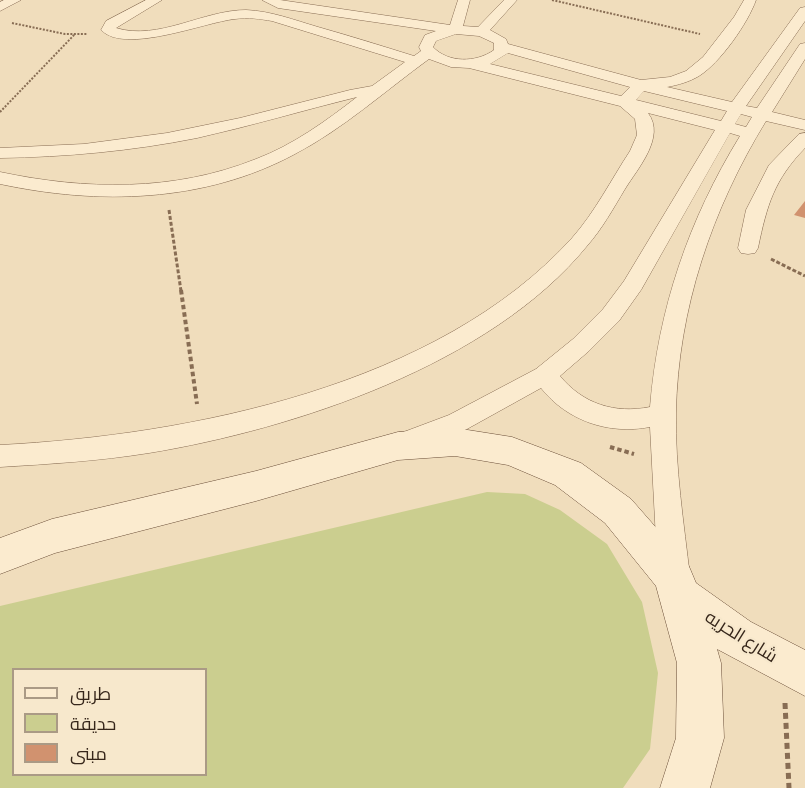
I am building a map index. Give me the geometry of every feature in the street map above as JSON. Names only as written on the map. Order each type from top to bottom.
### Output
[{"type":"main road","points":[[0,556],[52,536],[256,486],[398,446],[455,442],[512,451],[568,474],[618,511],[676,586],[699,663],[700,738],[685,788]]},
{"type":"main road","name":"شارع الحريه","points":[[676,586],[736,637],[794,668]]},
{"type":"street","points":[[0,7],[15,0]]},
{"type":"street","points":[[156,0],[111,24],[108,30],[120,34],[153,33],[241,14],[275,18],[422,57],[735,110],[805,125]]},
{"type":"street","points":[[268,0],[481,32],[496,38],[503,47],[633,93],[761,116],[805,110]]},
{"type":"street","points":[[456,30],[464,0]]},
{"type":"street","points":[[481,32],[511,0]]},
{"type":"street","points":[[633,93],[688,76],[707,64],[746,11],[750,0]]},
{"type":"street","points":[[275,18],[294,5]]},
{"type":"street","points":[[398,446],[458,423],[545,375],[581,345],[611,315],[633,285],[735,110],[805,11]]},
{"type":"street","points":[[0,178],[90,191],[166,189],[230,174],[288,151],[422,57],[430,38],[456,30]]},
{"type":"street","points":[[467,63],[489,60],[497,56],[503,47]]},
{"type":"street","points":[[676,586],[663,414],[677,313],[698,236],[712,205],[761,116],[805,47]]},
{"type":"street","points":[[0,153],[48,153],[180,136],[380,87]]},
{"type":"street","points":[[0,456],[103,448],[201,432],[278,413],[357,386],[425,356],[490,318],[541,280],[580,242],[646,138],[647,130],[633,93]]},
{"type":"street","points":[[296,106],[317,113],[328,124]]},
{"type":"street","points":[[748,248],[756,210],[778,165],[805,138]]},
{"type":"street","points":[[27,183],[32,167],[48,153]]},
{"type":"street","points":[[545,375],[556,390],[573,404],[594,414],[618,420],[642,420],[663,414]]},
{"type":"street","points":[[0,542],[52,536]]},
{"type":"path","points":[[552,0],[725,40]]},
{"type":"path","points":[[5,22],[75,34],[108,30]]},
{"type":"path","points":[[0,112],[75,34]]},
{"type":"path","points":[[166,189],[201,432]]},
{"type":"path","points":[[748,248],[805,276]]},
{"type":"path","points":[[789,788],[794,668]]},
{"type":"green space","points":[[487,492],[525,494],[560,510],[607,544],[642,602],[658,673],[650,749],[623,788],[0,788],[0,606]]},
{"type":"building","points":[[805,201],[805,218],[794,215]]}]
